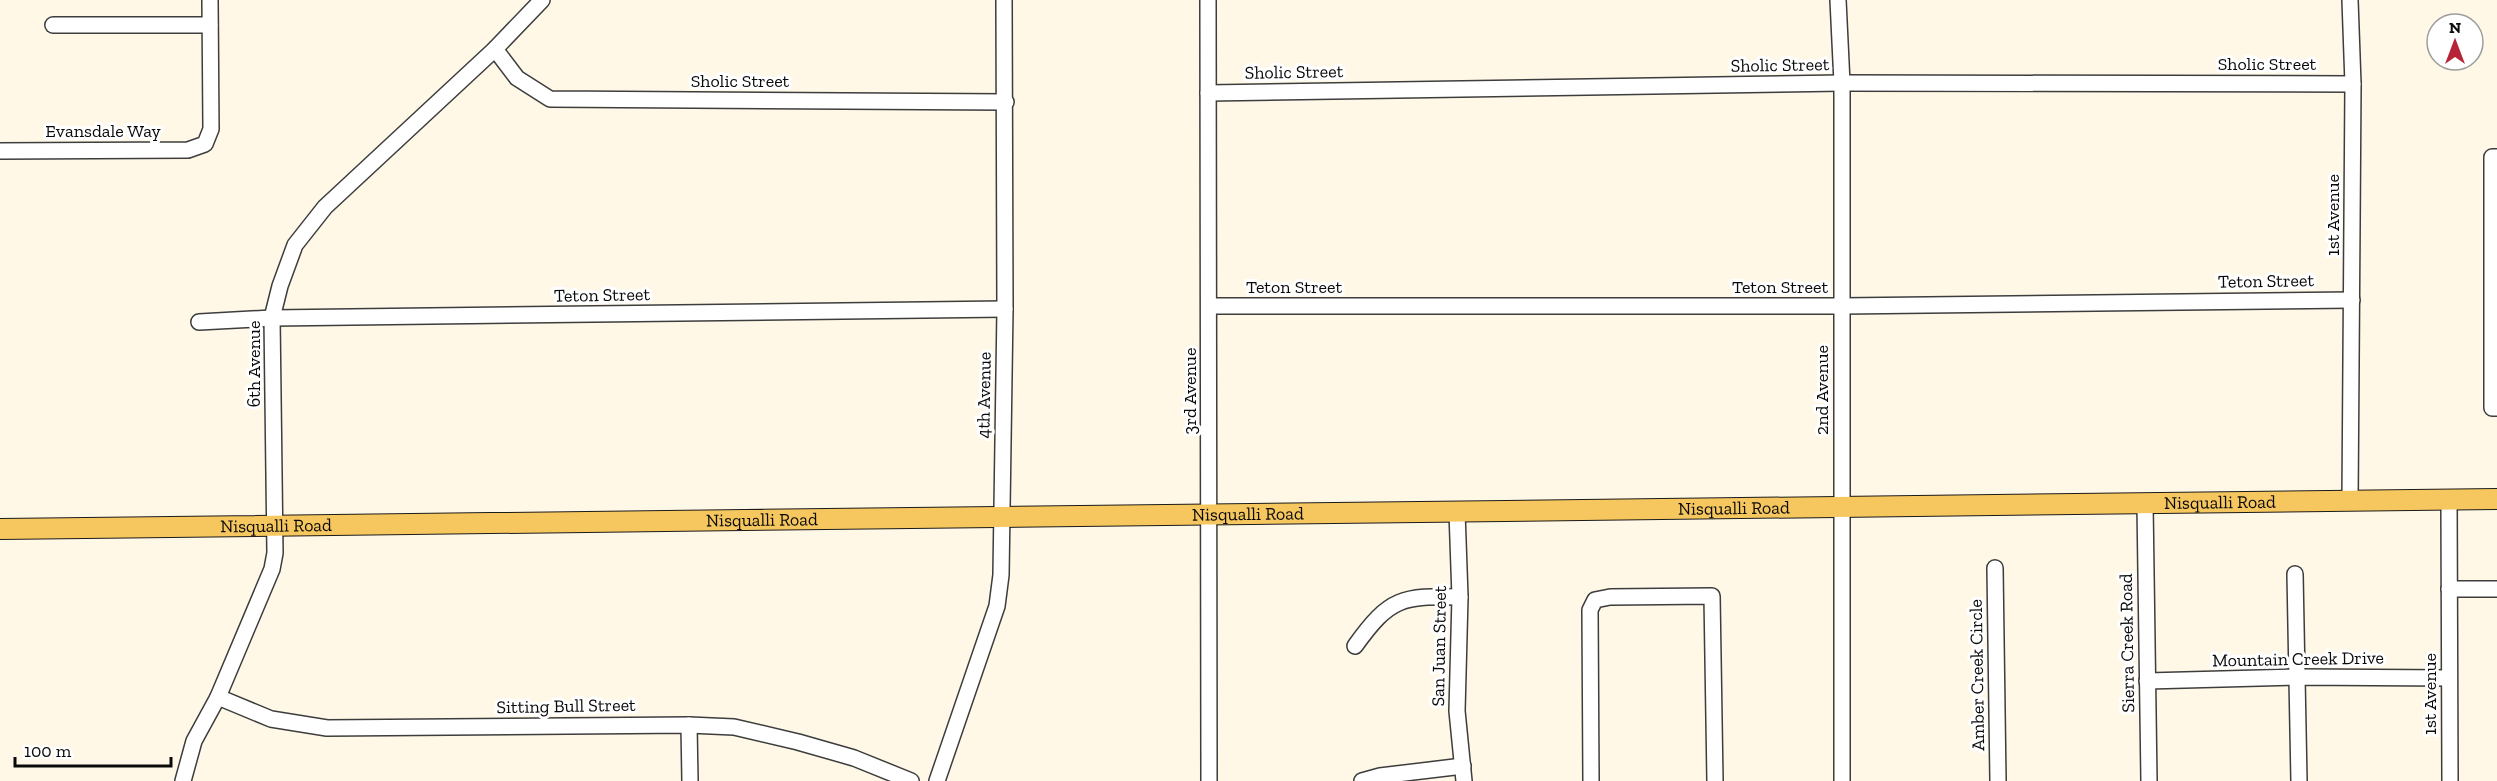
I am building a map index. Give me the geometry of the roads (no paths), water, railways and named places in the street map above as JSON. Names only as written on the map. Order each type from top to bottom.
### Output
[{"type":"main road","name":"Nisqualli Road","points":[[0,529],[2497,499]]},
{"type":"street","points":[[52,25],[210,25],[210,0]]},
{"type":"street","name":"6th Avenue","points":[[183,781],[194,741],[218,697],[272,569],[275,553],[272,318],[280,286],[295,245],[325,207],[495,49],[542,0]]},
{"type":"street","name":"4th Avenue","points":[[937,781],[998,606],[1001,575],[1005,309],[1004,0]]},
{"type":"street","name":"3rd Avenue","points":[[1208,0],[1209,781]]},
{"type":"street","name":"2nd Avenue","points":[[1838,0],[1842,84],[1840,507],[1842,781]]},
{"type":"street","name":"1st Avenue","points":[[2350,0],[2353,84],[2350,501]]},
{"type":"street","name":"Evansdale Way","points":[[0,151],[188,150],[205,144],[211,129],[210,25]]},
{"type":"street","name":"Sholic Street","points":[[495,49],[517,78],[550,99],[1006,102]]},
{"type":"street","name":"Sholic Street","points":[[1208,93],[1842,84],[2353,84]]},
{"type":"street","points":[[2497,157],[2492,157],[2494,289],[2492,408],[2497,408]]},
{"type":"street","name":"Teton Street","points":[[1209,306],[1842,306],[2352,300]]},
{"type":"street","name":"Teton Street","points":[[199,322],[272,318],[1005,309]]},
{"type":"street","name":"1st Avenue","points":[[2449,500],[2450,781]]},
{"type":"street","name":"Sierra Creek Road","points":[[2145,504],[2149,781]]},
{"type":"street","name":"San Juan Street","points":[[1457,512],[1460,597],[1457,711],[1463,774]]},
{"type":"street","name":"Amber Creek Circle","points":[[1995,568],[1998,781]]},
{"type":"street","points":[[2295,574],[2300,781]]},
{"type":"street","points":[[2449,589],[2497,589]]},
{"type":"street","points":[[1355,646],[1372,621],[1392,604],[1418,596],[1460,597]]},
{"type":"street","points":[[1591,781],[1590,610],[1595,600],[1610,597],[1712,596],[1715,781]]},
{"type":"street","name":"Mountain Creek Drive","points":[[2147,681],[2298,677],[2449,678]]},
{"type":"street","name":"Sitting Bull Street","points":[[218,697],[271,719],[327,728],[689,725],[734,727],[854,758],[911,781]]},
{"type":"street","points":[[689,725],[690,781]]},
{"type":"street","points":[[1362,781],[1380,776],[1463,774]]}]
